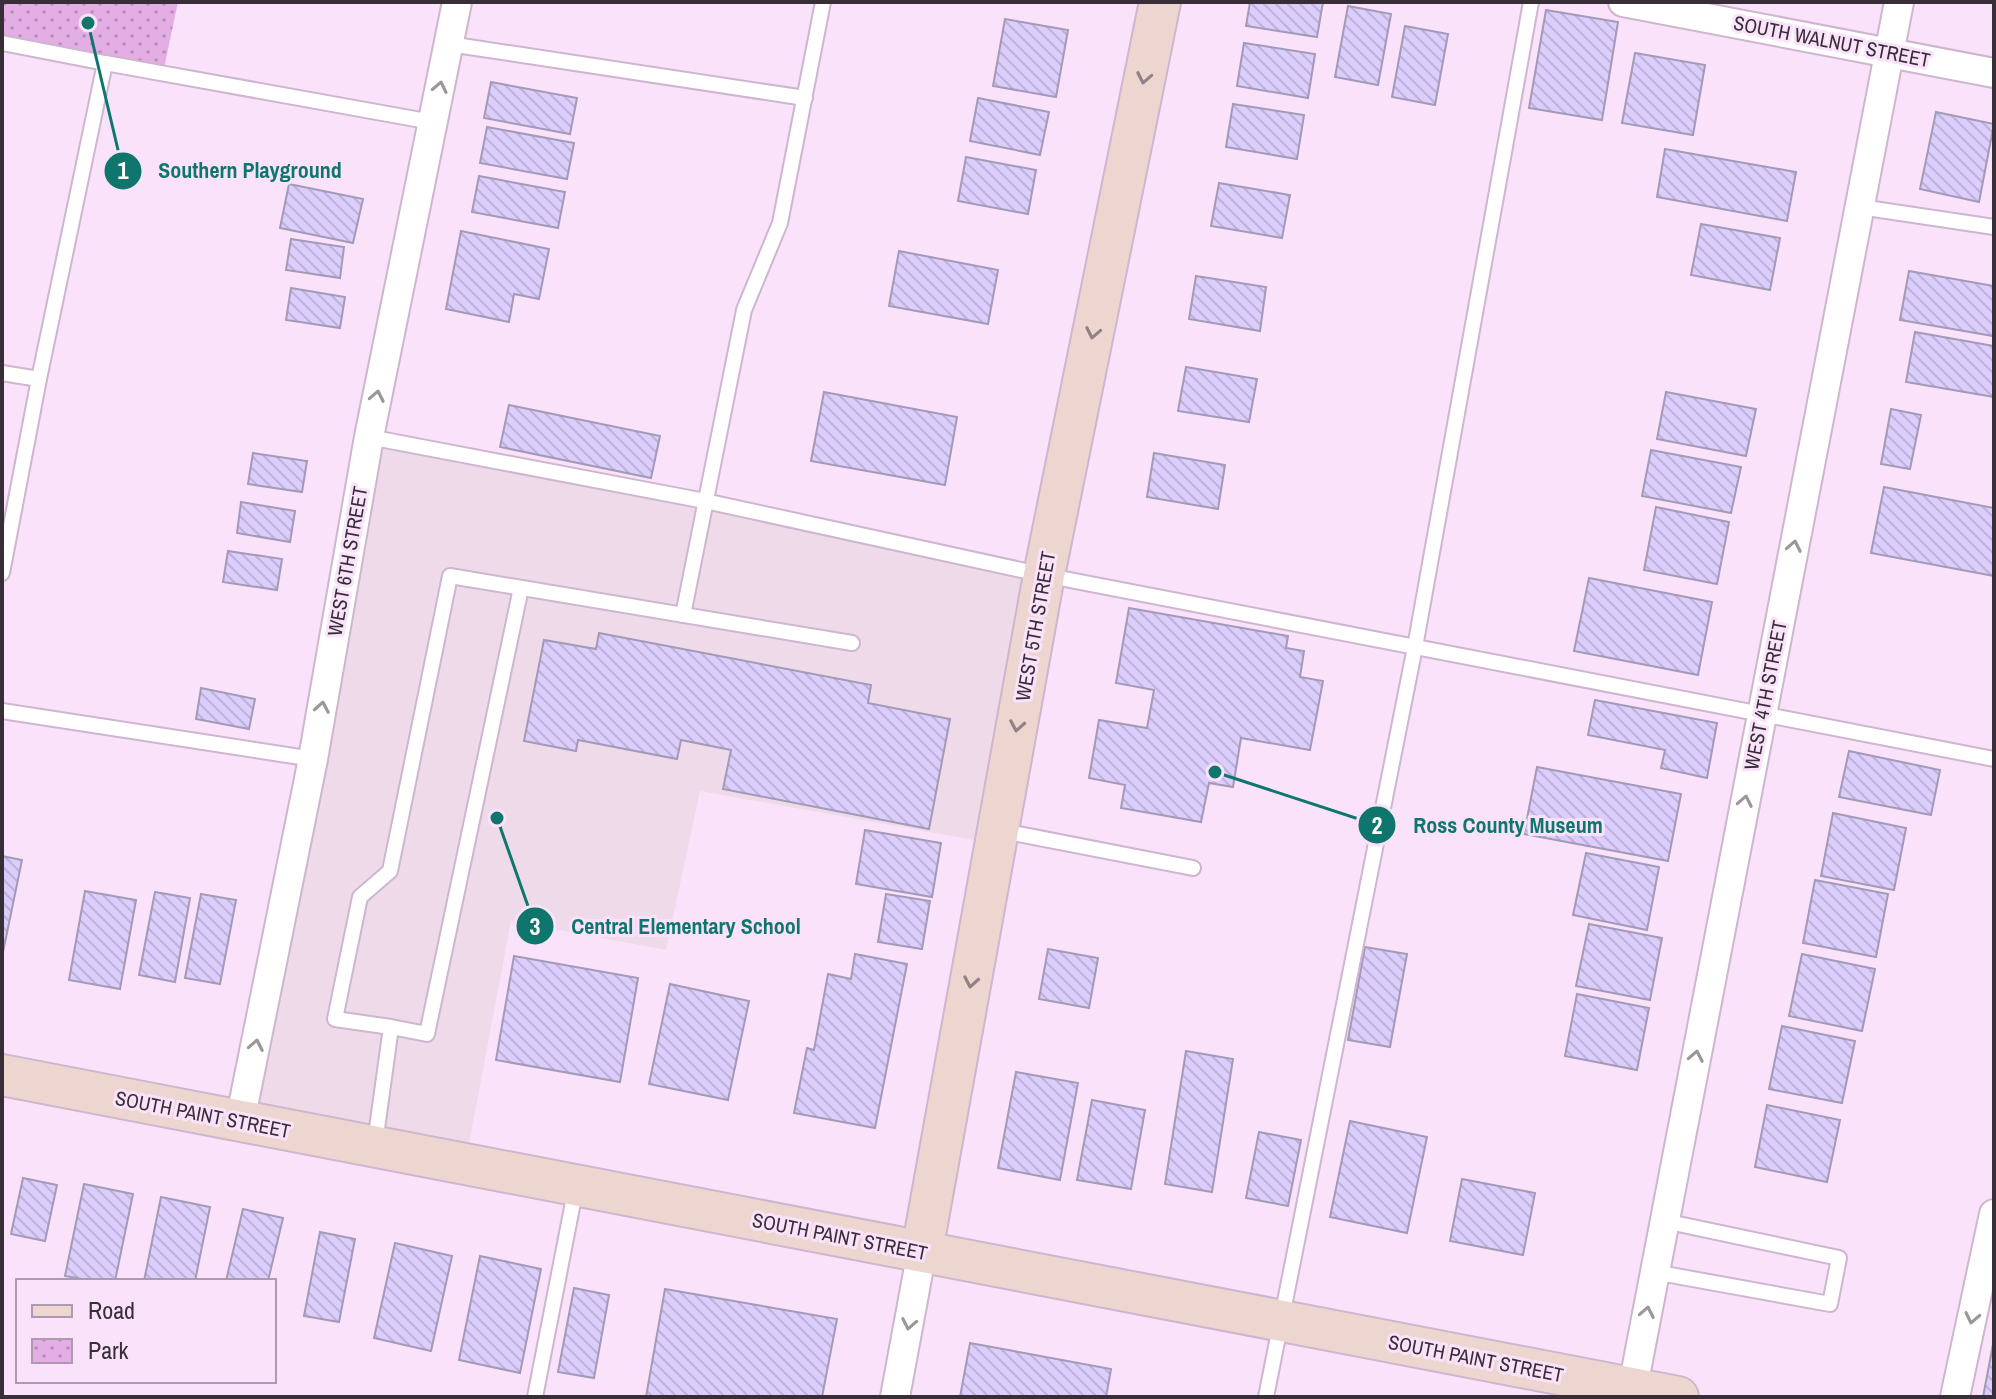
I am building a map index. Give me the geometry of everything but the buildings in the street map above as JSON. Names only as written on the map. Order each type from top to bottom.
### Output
[{"type":"main road","name":"WEST 5TH STREET","points":[[922,1251],[1044,575],[1160,2]]},
{"type":"main road","name":"SOUTH PAINT STREET","points":[[2,1075],[1281,1321],[1631,1393],[1678,1397]]},
{"type":"street","name":"WEST 6TH STREET","points":[[240,1121],[313,759],[369,437],[455,2]]},
{"type":"street","name":"SOUTH WALNUT STREET","points":[[1623,2],[1994,73]]},
{"type":"street","name":"WEST 4TH STREET","points":[[1631,1393],[1899,2]]},
{"type":"street","points":[[1955,1397],[1994,1214]]},
{"type":"street","points":[[895,1397],[922,1251]]},
{"type":"lane","points":[[683,615],[744,310],[780,223],[823,2]]},
{"type":"lane","points":[[1266,1397],[1415,647],[1531,2]]},
{"type":"lane","points":[[2,43],[432,122]]},
{"type":"lane","points":[[449,44],[805,98]]},
{"type":"lane","points":[[2,573],[105,63]]},
{"type":"lane","points":[[1860,207],[1993,225]]},
{"type":"lane","points":[[2,373],[39,379]]},
{"type":"lane","points":[[369,437],[705,501],[1044,575],[1994,759]]},
{"type":"lane","points":[[521,588],[427,1034],[335,1019],[360,897],[390,871],[450,576],[852,643]]},
{"type":"lane","points":[[2,711],[313,759]]},
{"type":"lane","points":[[998,830],[1193,868]]},
{"type":"lane","points":[[374,1147],[391,1027]]},
{"type":"lane","points":[[535,1397],[576,1187]]},
{"type":"lane","points":[[1654,1272],[1830,1304],[1839,1258],[1664,1221]]},
{"type":"shaded area","points":[[369,437],[1044,575],[996,844],[700,791],[666,950],[511,921],[465,1165],[240,1121]]},
{"type":"green space","points":[[2,2],[178,2],[163,73],[2,43]]},
{"type":"place","name":"Southern Playground","points":[[88,23]]},
{"type":"place","name":"Ross County Museum","points":[[1215,772]]},
{"type":"place","name":"Central Elementary School","points":[[497,818]]}]
